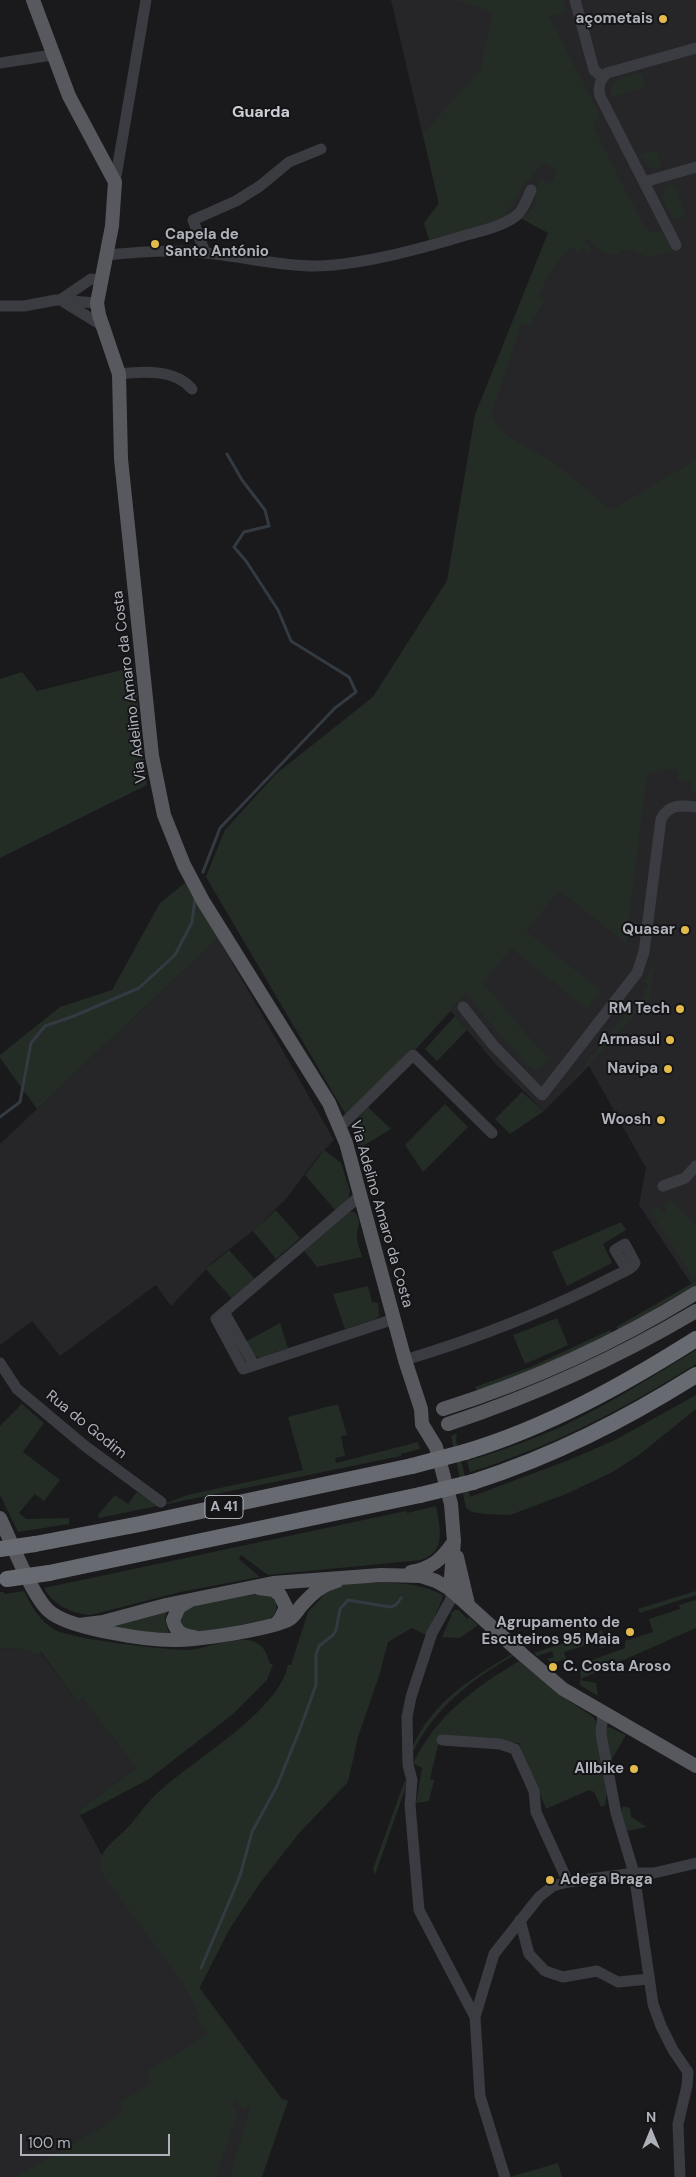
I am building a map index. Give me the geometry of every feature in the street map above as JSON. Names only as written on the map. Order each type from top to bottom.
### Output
[{"type":"highway","name":"A 41","points":[[0,1549],[140,1524],[412,1466],[465,1452],[518,1434],[560,1416],[633,1378],[696,1339]]},
{"type":"highway","name":"A 41","points":[[3,1579],[49,1572],[420,1496],[472,1482],[570,1446],[642,1408],[696,1375]]},
{"type":"main road","points":[[33,0],[52,55],[73,104],[114,182]]},
{"type":"main road","name":"Via Adelino Amaro da Costa","points":[[114,182],[112,226],[97,303],[119,374],[121,458],[152,756],[164,815],[184,865],[203,901],[321,1090],[340,1127],[361,1195],[405,1360],[417,1395],[422,1415],[422,1424],[436,1447],[451,1504],[454,1541],[462,1585],[468,1604]]},
{"type":"main road","points":[[422,1415],[427,1409],[525,1380],[586,1353],[650,1320],[696,1293]]},
{"type":"main road","points":[[428,1431],[436,1433],[446,1426],[512,1402],[582,1372],[625,1351],[696,1311]]},
{"type":"main road","points":[[417,1395],[447,1414],[446,1426],[436,1447]]},
{"type":"main road","points":[[0,1518],[41,1601],[57,1617],[100,1631],[172,1640],[200,1638],[276,1624],[290,1619],[314,1591],[331,1582],[348,1578]]},
{"type":"main road","points":[[396,1575],[432,1566],[442,1558],[454,1541]]},
{"type":"main road","name":"Via Adelino Amaro da Costa","points":[[450,1589],[454,1541]]},
{"type":"main road","points":[[79,1625],[103,1622],[192,1599],[280,1582],[396,1575],[421,1576],[436,1581],[450,1589],[548,1677],[578,1699],[696,1766]]},
{"type":"main road","points":[[254,1588],[270,1589],[280,1595],[286,1607],[276,1624]]},
{"type":"main road","points":[[192,1599],[179,1607],[174,1620],[179,1632],[183,1636],[200,1638]]},
{"type":"street","points":[[114,182],[146,0]]},
{"type":"street","points":[[574,0],[594,70],[602,77]]},
{"type":"street","points":[[676,245],[600,96],[599,87],[602,77],[611,72],[696,48]]},
{"type":"street","points":[[0,63],[52,55]]},
{"type":"street","points":[[205,253],[193,220],[236,201],[260,186],[289,162],[321,149]]},
{"type":"street","points":[[644,182],[696,167]]},
{"type":"street","points":[[106,255],[143,251],[205,253],[258,262],[327,266],[434,245],[488,229],[506,222],[517,215],[523,208],[531,190]]},
{"type":"street","points":[[60,300],[91,280],[100,280]]},
{"type":"street","points":[[60,300],[103,326]]},
{"type":"street","points":[[0,306],[24,306],[60,300],[97,303]]},
{"type":"street","points":[[119,374],[135,372],[176,376],[185,381],[192,389]]},
{"type":"street","points":[[463,1007],[500,1053],[542,1094],[637,973],[644,952],[661,819],[674,806],[696,807]]},
{"type":"street","points":[[340,1127],[413,1055],[492,1133]]},
{"type":"street","points":[[663,1186],[685,1178],[696,1166]]},
{"type":"street","points":[[361,1195],[224,1312],[254,1365],[394,1319]]},
{"type":"street","points":[[405,1360],[470,1339],[544,1309],[584,1292],[627,1270]]},
{"type":"street","name":"Rua do Godim","points":[[0,1363],[17,1389],[85,1446],[161,1502]]},
{"type":"street","points":[[450,1589],[451,1599],[432,1632],[411,1697],[406,1736],[408,1765],[412,1780],[410,1805],[419,1910],[475,2017]]},
{"type":"street","points":[[603,1713],[602,1734],[616,1813],[634,1873],[653,2004],[673,2050],[688,2072],[678,2124],[680,2177]]},
{"type":"street","points":[[442,1740],[500,1744],[515,1749],[534,1791],[536,1812],[568,1882]]},
{"type":"street","points":[[505,2177],[480,2096],[475,2017],[494,1954],[539,1897],[553,1886],[568,1882],[634,1873],[654,1873],[696,1864]]},
{"type":"street","points":[[520,1920],[528,1954],[545,1972],[563,1977],[597,1971],[618,1982],[649,1979]]},
{"type":"shaded area","points":[[391,0],[696,0],[696,1291],[639,1205],[646,1168],[589,1066],[544,1111],[494,1062],[451,1011],[415,1050],[206,877],[225,830],[276,774],[373,697],[447,581],[475,415],[548,233],[522,219],[448,243]]},
{"type":"shaded area","points":[[454,0],[563,0],[567,12],[549,16],[599,113],[593,126],[646,230],[663,233],[672,251],[648,257],[632,250],[620,251],[619,255],[600,250],[587,238],[585,242],[591,250],[588,251],[583,248],[578,252],[572,247],[566,252],[552,269],[539,296],[545,300],[530,325],[521,323],[491,413],[495,422],[508,436],[551,461],[611,510],[696,460],[696,791],[691,791],[692,782],[677,780],[678,770],[665,769],[647,775],[626,943],[559,890],[526,931],[601,991],[587,1009],[511,948],[483,982],[523,1031],[549,1058],[541,1068],[534,1070],[527,1065],[466,992],[415,1050],[413,1049],[346,1115],[206,877],[225,830],[276,774],[373,697],[447,581],[475,415],[548,233],[522,219],[536,206],[535,196],[540,180],[551,184],[558,170],[543,163],[523,186],[503,219],[429,240],[424,223],[439,203],[423,134],[481,69],[493,12]]},
{"type":"shaded area","points":[[641,73],[646,87],[611,97],[611,91],[616,82],[625,77]]},
{"type":"shaded area","points":[[657,150],[661,168],[650,168],[640,154]]},
{"type":"shaded area","points":[[669,184],[677,187],[685,216],[673,219],[664,201],[663,192]]},
{"type":"shaded area","points":[[134,667],[147,785],[0,858],[0,679],[22,672],[37,691]]},
{"type":"shaded area","points":[[185,883],[218,938],[37,1109],[0,1058],[0,1055],[60,1007],[112,990],[160,903]]},
{"type":"shaded area","points":[[218,938],[334,1140],[318,1156],[286,1199],[253,1231],[215,1260],[171,1306],[156,1285],[60,1356],[32,1321],[0,1345],[0,1144]]},
{"type":"shaded area","points":[[656,949],[650,998],[566,1089],[637,999],[640,1002],[649,985],[645,982],[653,965]]},
{"type":"shaded area","points":[[455,1016],[467,1030],[437,1061],[425,1049]]},
{"type":"shaded area","points":[[522,1092],[544,1111],[510,1134],[495,1119]]},
{"type":"shaded area","points":[[445,1104],[468,1127],[423,1172],[405,1145]]},
{"type":"shaded area","points":[[368,1107],[391,1129],[358,1149],[353,1124]]},
{"type":"shaded area","points":[[324,1150],[341,1163],[350,1191],[348,1200],[335,1210],[305,1175]]},
{"type":"shaded area","points":[[671,1201],[696,1225],[696,1275],[693,1277],[651,1212],[657,1207],[663,1214],[667,1211],[663,1206]]},
{"type":"shaded area","points":[[276,1210],[300,1238],[276,1259],[253,1231]]},
{"type":"shaded area","points":[[350,1212],[354,1212],[358,1218],[357,1238],[362,1257],[317,1267],[304,1251]]},
{"type":"shaded area","points":[[621,1222],[626,1230],[603,1244],[612,1263],[567,1286],[552,1252]]},
{"type":"shaded area","points":[[229,1250],[255,1279],[232,1299],[206,1269]]},
{"type":"shaded area","points":[[696,1281],[696,1285],[618,1330],[616,1327]]},
{"type":"shaded area","points":[[368,1286],[372,1302],[378,1303],[379,1316],[345,1329],[333,1294]]},
{"type":"shaded area","points":[[557,1318],[568,1345],[525,1364],[513,1335]]},
{"type":"shaded area","points":[[280,1323],[288,1348],[256,1357],[245,1342]]},
{"type":"shaded area","points":[[610,1330],[612,1334],[546,1365],[477,1391],[475,1387],[533,1366]]},
{"type":"shaded area","points":[[696,1350],[696,1364],[642,1396],[558,1439],[470,1472],[467,1461],[541,1435],[582,1417]]},
{"type":"shaded area","points":[[696,1395],[696,1409],[639,1455],[611,1473],[566,1494],[510,1515],[472,1512],[466,1508],[451,1436],[457,1433],[456,1440],[470,1497],[569,1460],[615,1440]]},
{"type":"shaded area","points":[[22,1404],[44,1423],[23,1452],[60,1480],[44,1501],[35,1494],[19,1513],[26,1519],[69,1518],[69,1524],[18,1532],[0,1495],[0,1426]]},
{"type":"shaded area","points":[[338,1404],[347,1435],[341,1436],[345,1456],[335,1458],[336,1463],[418,1442],[420,1449],[401,1454],[401,1456],[99,1518],[98,1515],[115,1495],[128,1504],[137,1492],[154,1502],[164,1504],[192,1494],[303,1470],[288,1417]]},
{"type":"shaded area","points":[[436,1506],[440,1538],[435,1551],[421,1560],[268,1575],[241,1555],[239,1559],[260,1577],[180,1592],[91,1615],[77,1613],[64,1608],[52,1599],[44,1588],[406,1511],[407,1513]]},
{"type":"shaded area","points":[[352,1583],[410,1585],[432,1590],[443,1595],[426,1635],[412,1628],[388,1642],[380,1673],[358,1737],[348,1782],[300,1832],[260,1883],[229,1930],[199,1989],[282,2099],[288,2101],[262,2177],[230,2177],[251,2105],[243,2110],[236,2100],[231,2103],[238,2113],[216,2177],[15,2177],[103,2127],[124,2110],[119,2102],[152,2084],[147,2071],[209,2034],[197,2018],[200,2015],[184,1984],[103,1875],[101,1859],[107,1847],[129,1826],[157,1793],[234,1733],[269,1700],[281,1682],[288,1665],[291,1665],[308,1612],[323,1596],[320,1592],[332,1586]]},
{"type":"shaded area","points":[[24,1591],[40,1617],[55,1630],[65,1633],[119,1643],[188,1650],[229,1641],[252,1641],[262,1647],[270,1664],[273,1664],[267,1680],[233,1714],[149,1779],[81,1815],[78,1811],[136,1768],[83,1698],[77,1701],[41,1652],[39,1655],[21,1649],[0,1648],[0,1592],[5,1594]]},
{"type":"shaded area","points":[[696,1591],[696,1595],[640,1613],[638,1609]]},
{"type":"shaded area","points":[[260,1592],[269,1594],[277,1606],[274,1615],[267,1620],[194,1633],[185,1628],[180,1620],[186,1607]]},
{"type":"shaded area","points":[[696,1600],[696,1628],[580,1680],[581,1664],[625,1648],[625,1641],[653,1632],[649,1619],[680,1609],[679,1605]]},
{"type":"shaded area","points":[[167,1610],[165,1619],[169,1634],[105,1627]]},
{"type":"shaded area","points":[[459,1610],[467,1619],[469,1617],[478,1625],[460,1638],[442,1637],[451,1613]]},
{"type":"shaded area","points":[[602,1630],[607,1646],[601,1648],[599,1641],[564,1652],[566,1659],[552,1664],[547,1659],[554,1657],[552,1651],[537,1656],[534,1653]]},
{"type":"shaded area","points":[[0,1648],[21,1649],[39,1655],[40,1652],[77,1701],[83,1697],[136,1768],[78,1811],[103,1857],[282,2099],[249,2177],[0,2177]]},
{"type":"shaded area","points":[[512,1654],[513,1656],[483,1674],[444,1707],[433,1720],[414,1750],[412,1748],[430,1717],[442,1704],[481,1673]]},
{"type":"shaded area","points":[[519,1661],[596,1721],[606,1773],[607,1795],[605,1805],[601,1807],[594,1792],[589,1790],[546,1809],[519,1743],[440,1737],[430,1779],[434,1780],[429,1801],[416,1803],[422,1768],[413,1763],[434,1730],[458,1704]]},
{"type":"shaded area","points":[[580,1680],[596,1683],[598,1696],[580,1685]]},
{"type":"shaded area","points":[[609,1727],[626,1735],[612,1759],[610,1759],[606,1730]]},
{"type":"shaded area","points":[[405,1780],[408,1781],[375,1875],[373,1869]]},
{"type":"shaded area","points":[[623,1806],[630,1808],[631,1817],[647,1827],[627,1831],[621,1812]]},
{"type":"shaded area","points":[[558,2163],[562,2177],[513,2177],[513,2176]]},
{"type":"waterway","points":[[203,872],[220,828],[335,708],[356,692],[349,677],[291,641],[278,610],[246,561],[234,547],[244,532],[269,526],[265,510],[242,480],[227,454]]},
{"type":"waterway","points":[[0,1117],[20,1102],[31,1043],[45,1026],[74,1016],[139,988],[175,955],[192,922],[195,899]]},
{"type":"waterway","points":[[201,1968],[240,1876],[252,1832],[277,1786],[300,1729],[316,1685],[316,1655],[319,1646],[333,1635],[336,1630],[340,1609],[348,1600],[390,1607],[396,1605],[401,1598]]},
{"type":"place","name":"açometais","points":[[663,19]]},
{"type":"place","name":"Capela de Santo António","points":[[155,244]]},
{"type":"place","name":"Quasar","points":[[685,930]]},
{"type":"place","name":"RM Tech","points":[[680,1009]]},
{"type":"place","name":"Armasul","points":[[670,1040]]},
{"type":"place","name":"Navipa","points":[[668,1069]]},
{"type":"place","name":"Woosh","points":[[661,1120]]},
{"type":"place","name":"Agrupamento de Escuteiros 95 Maia","points":[[630,1632]]},
{"type":"place","name":"C. Costa Aroso","points":[[553,1667]]},
{"type":"place","name":"Allbike","points":[[634,1769]]},
{"type":"place","name":"Adega Braga","points":[[550,1880]]},
{"type":"district","name":"Guarda","points":[[261,113]]}]
